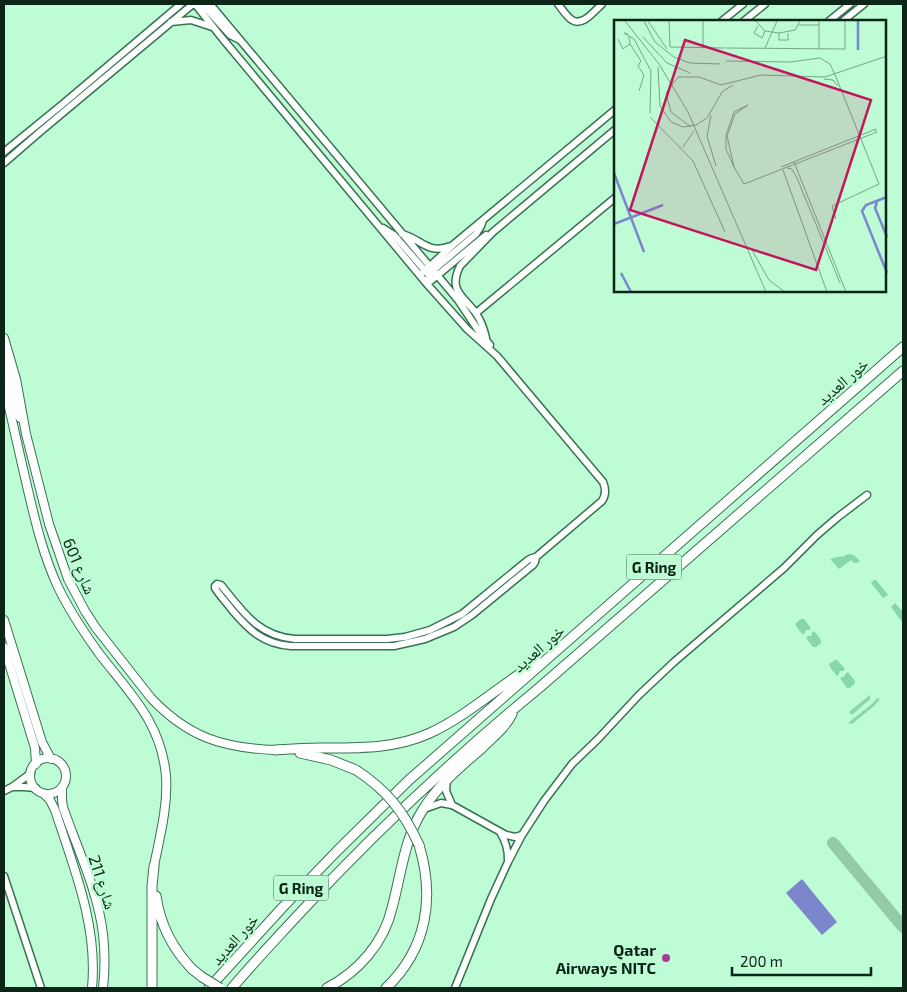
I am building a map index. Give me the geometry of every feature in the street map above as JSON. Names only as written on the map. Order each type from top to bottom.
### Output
[{"type":"highway","name":"خور العديد","points":[[210,988],[289,900],[409,780],[903,347]]},
{"type":"highway","name":"خور العديد","points":[[232,988],[343,867],[413,799],[903,371]]},
{"type":"highway","points":[[275,750],[370,748],[416,739],[459,717],[516,676],[562,647]]},
{"type":"highway","points":[[327,988],[346,977],[365,960],[381,937],[392,910],[408,841],[422,810],[436,791],[505,726],[516,708]]},
{"type":"highway","points":[[275,750],[324,758],[356,770],[386,793],[408,822],[419,845],[427,881],[427,898],[422,932],[408,963],[388,987]]},
{"type":"highway","points":[[154,866],[157,904],[166,931],[176,949],[192,968],[202,977],[220,988]]},
{"type":"highway","points":[[152,988],[152,886],[154,866]]},
{"type":"main road","name":"شارع 601","points":[[4,338],[12,364],[26,434],[49,524],[68,579],[88,617],[108,645],[160,707],[182,725],[197,734],[226,745],[275,750]]},
{"type":"main road","points":[[4,360],[16,407],[26,434]]},
{"type":"main road","name":"شارع 601","points":[[4,386],[35,521],[51,570],[79,625],[142,708],[160,747],[166,777],[165,810],[154,866]]},
{"type":"main road","points":[[4,620],[43,746],[51,759]]},
{"type":"main road","points":[[4,648],[36,748],[36,764],[31,773],[31,780],[36,788],[44,794],[54,793],[62,787],[66,778],[65,771],[60,763],[51,759],[43,760],[36,764]]},
{"type":"main road","name":"شارع 211","points":[[62,787],[63,807],[99,908],[104,945],[103,988]]},
{"type":"main road","name":"شارع 211","points":[[44,794],[50,800],[55,810],[85,902],[92,936],[92,988]]},
{"type":"street","points":[[4,152],[181,4]]},
{"type":"street","points":[[4,163],[170,22],[194,4],[380,227],[394,235],[461,303],[497,356]]},
{"type":"street","points":[[202,4],[230,35],[241,40]]},
{"type":"street","points":[[210,4],[402,234],[429,272]]},
{"type":"street","points":[[558,4],[571,19],[578,22],[585,20],[602,4]]},
{"type":"street","points":[[723,20],[742,4]]},
{"type":"street","points":[[745,20],[765,4]]},
{"type":"street","points":[[830,20],[850,4]]},
{"type":"street","points":[[844,20],[864,4]]},
{"type":"street","points":[[170,22],[191,20],[214,28]]},
{"type":"street","points":[[427,284],[429,272],[454,244],[614,111]]},
{"type":"street","points":[[487,342],[483,327],[476,313],[460,295],[456,286],[456,275],[460,266],[493,232],[614,131]]},
{"type":"street","points":[[476,313],[614,199]]},
{"type":"street","points":[[427,284],[429,272],[476,234],[484,219]]},
{"type":"street","points":[[429,272],[493,232]]},
{"type":"street","points":[[402,234],[431,248],[445,248],[454,244]]},
{"type":"street","points":[[427,284],[470,333],[497,356],[600,479],[605,486],[605,494],[602,501],[536,557],[528,560],[457,617],[430,630],[396,638],[295,639],[279,637],[265,631],[252,621],[221,585],[217,584],[215,588],[246,626],[256,635],[274,643],[291,646],[394,646],[425,639],[463,621],[533,565],[536,557]]},
{"type":"street","points":[[455,988],[508,862],[544,801],[572,764],[674,662],[784,568],[817,535],[867,495]]},
{"type":"street","points":[[4,791],[31,773]]},
{"type":"street","points":[[448,779],[446,791],[452,804]]},
{"type":"street","points":[[12,787],[36,788]]},
{"type":"street","points":[[422,810],[441,803],[452,804],[510,836],[522,836]]},
{"type":"street","points":[[497,830],[506,842],[508,862]]},
{"type":"street","points":[[4,876],[7,895],[41,988]]},
{"type":"green space","points":[[851,554],[860,561],[854,563],[851,560],[839,569],[830,559],[844,557]]},
{"type":"green space","points":[[874,580],[888,595],[883,598],[871,583]]},
{"type":"green space","points":[[895,603],[903,612],[903,623],[891,607]]},
{"type":"green space","points":[[804,619],[811,628],[806,630],[803,635],[796,626],[796,623]]},
{"type":"green space","points":[[814,631],[821,640],[821,643],[816,647],[813,647],[806,638],[811,636]]},
{"type":"green space","points":[[835,660],[845,669],[840,671],[837,676],[829,664]]},
{"type":"green space","points":[[848,672],[855,681],[850,688],[847,688],[840,678]]},
{"type":"green space","points":[[870,695],[870,699],[852,715],[849,712]]},
{"type":"green space","points":[[877,698],[880,699],[874,706],[852,724],[848,723],[872,704]]},
{"type":"water","points":[[802,879],[837,922],[822,935],[786,893]]},
{"type":"taxiway","points":[[833,843],[903,927]]},
{"type":"place","name":"Qatar Airways NITC","points":[[666,958]]}]
